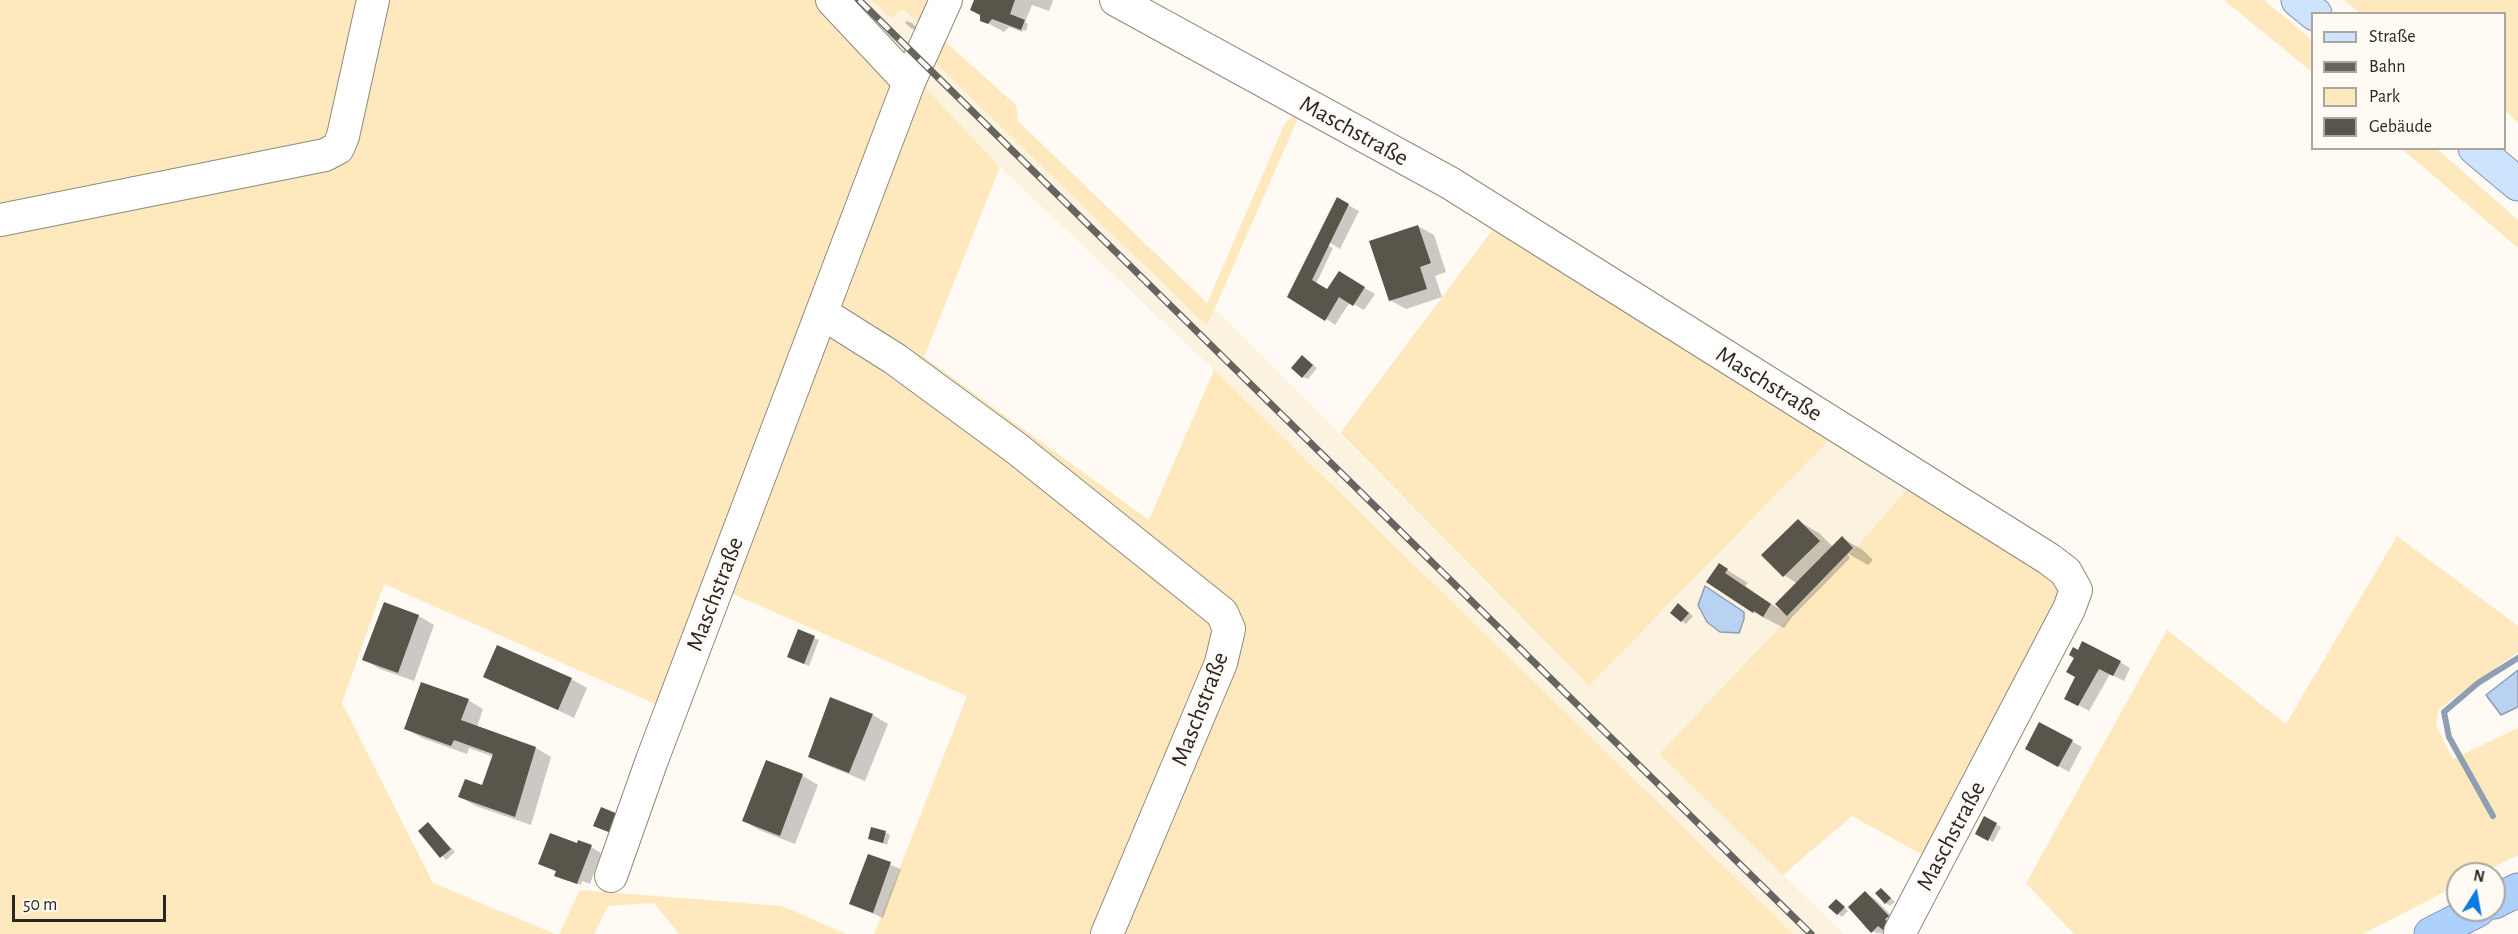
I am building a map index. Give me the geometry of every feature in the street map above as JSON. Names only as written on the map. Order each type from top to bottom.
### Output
[{"type":"highway","points":[[2431,934],[2454,922]]},
{"type":"main road","points":[[2298,0],[2313,12]]},
{"type":"main road","points":[[2477,150],[2518,184]]},
{"type":"street","points":[[0,220],[325,155],[338,148],[343,136],[373,0]]},
{"type":"street","points":[[832,0],[909,82]]},
{"type":"street","name":"Maschstraße","points":[[611,876],[909,82],[946,0]]},
{"type":"street","name":"Maschstraße","points":[[1116,0],[1450,183],[2066,572],[2076,590],[2069,609],[1900,933]]},
{"type":"street","name":"Maschstraße","points":[[822,313],[895,359],[1016,448],[1222,613],[1229,629],[1221,663],[1107,934]]},
{"type":"shaded area","points":[[843,0],[872,0],[891,18],[901,9],[927,29],[919,47],[1207,326],[1215,309],[1589,686],[1833,436],[1910,486],[1859,544],[1659,754],[1844,934],[1793,934],[1214,370],[1000,167]]},
{"type":"green space","points":[[0,0],[843,0],[1000,167],[924,357],[1149,520],[1214,370],[1793,934],[874,934],[967,696],[728,592],[664,708],[384,584],[342,703],[433,883],[555,934],[0,934]]},
{"type":"green space","points":[[872,0],[939,0],[927,29],[902,9],[891,18]]},
{"type":"green space","points":[[2224,0],[2264,0],[2311,39],[2311,71]]},
{"type":"green space","points":[[2344,0],[2518,0],[2518,123],[2506,112],[2506,12],[2359,12]]},
{"type":"green space","points":[[942,39],[1016,105],[1018,121],[1207,303],[1285,123],[1302,109],[1207,326],[929,57]]},
{"type":"green space","points":[[2403,150],[2438,150],[2518,220],[2518,248]]},
{"type":"green space","points":[[1499,221],[1833,436],[1589,686],[1340,433]]},
{"type":"green space","points":[[1910,486],[1965,518],[2063,588],[1932,860],[1852,816],[1783,875],[1659,754],[1859,544]]},
{"type":"green space","points":[[2397,536],[2518,626],[2518,652],[2439,709],[2436,725],[2453,759],[2518,728],[2518,855],[2504,862],[2446,862],[2446,891],[2363,934],[2074,934],[2026,883],[2167,630],[2286,724]]},
{"type":"green space","points":[[580,890],[782,906],[846,934],[679,934],[654,903],[608,906],[594,934],[559,934]]},
{"type":"water","points":[[1705,586],[1744,612],[1739,633],[1720,632],[1707,622],[1698,605]]},
{"type":"water","points":[[2518,670],[2518,707],[2501,715],[2486,695]]},
{"type":"building","points":[[974,0],[1015,0],[1010,14],[1025,20],[1021,30],[992,19],[988,24],[980,21],[980,15],[970,10]]},
{"type":"building","points":[[1337,197],[1349,204],[1312,280],[1327,289],[1339,271],[1365,287],[1353,306],[1339,297],[1325,321],[1287,297]]},
{"type":"building","points":[[1418,225],[1431,263],[1420,267],[1427,289],[1389,301],[1369,241]]},
{"type":"building","points":[[1302,355],[1313,365],[1302,378],[1291,368]]},
{"type":"building","points":[[1798,519],[1820,541],[1783,577],[1761,555]]},
{"type":"building","points":[[1842,536],[1853,548],[1787,616],[1775,604]]},
{"type":"building","points":[[1719,563],[1728,569],[1725,573],[1771,604],[1763,617],[1754,611],[1753,613],[1706,582]]},
{"type":"building","points":[[384,602],[419,615],[398,673],[362,660]]},
{"type":"building","points":[[1678,603],[1689,613],[1681,622],[1670,613]]},
{"type":"building","points":[[798,629],[815,636],[804,664],[787,657]]},
{"type":"building","points":[[2082,641],[2121,661],[2113,676],[2099,669],[2078,706],[2064,699],[2075,677],[2066,672],[2074,658],[2069,655],[2073,647],[2078,650]]},
{"type":"building","points":[[497,645],[572,678],[558,710],[483,677]]},
{"type":"building","points":[[421,682],[469,699],[461,720],[536,747],[515,817],[458,797],[465,779],[482,785],[493,754],[454,740],[451,746],[404,729]]},
{"type":"building","points":[[830,697],[873,714],[849,773],[808,757]]},
{"type":"building","points":[[2039,722],[2073,740],[2058,767],[2025,749]]},
{"type":"building","points":[[766,760],[803,774],[780,836],[742,821]]},
{"type":"building","points":[[601,807],[618,814],[611,833],[593,826]]},
{"type":"building","points":[[1984,816],[1997,823],[1988,841],[1975,834]]},
{"type":"building","points":[[428,822],[451,849],[440,858],[418,831]]},
{"type":"building","points":[[871,827],[886,831],[883,843],[868,839]]},
{"type":"building","points":[[550,833],[577,843],[578,840],[592,845],[577,884],[554,876],[556,871],[538,864]]},
{"type":"building","points":[[868,854],[891,862],[873,913],[849,904]]},
{"type":"building","points":[[1881,888],[1891,898],[1885,904],[1875,893]]},
{"type":"building","points":[[1865,891],[1889,916],[1885,919],[1889,924],[1883,930],[1878,926],[1871,933],[1848,907]]},
{"type":"building","points":[[1836,899],[1845,907],[1837,915],[1828,907]]},
{"type":"waterway","points":[[2493,816],[2449,737],[2444,712],[2478,683],[2518,658]]},
{"type":"railway","points":[[859,0],[1811,934]]}]
